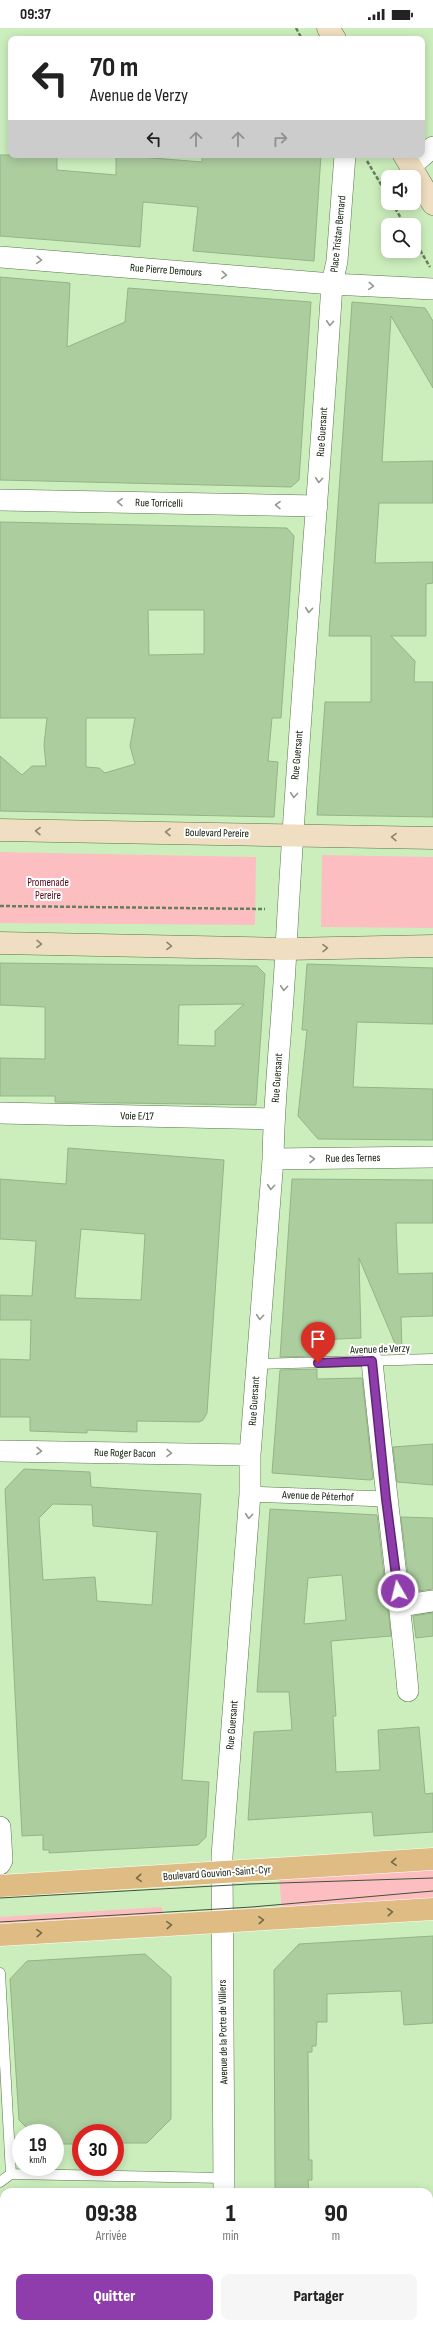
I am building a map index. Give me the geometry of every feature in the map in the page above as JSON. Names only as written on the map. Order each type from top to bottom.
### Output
[{"type":"main road","points":[[407,161],[433,204]]},
{"type":"main road","name":"Boulevard Pereire","points":[[0,830],[291,834],[433,838]]},
{"type":"main road","points":[[0,943],[286,949],[433,946]]},
{"type":"main road","name":"Boulevard Gouvion-Saint-Cyr","points":[[0,1886],[433,1859]]},
{"type":"main road","points":[[0,1935],[433,1909]]},
{"type":"street","name":"Place Tristan Bernard","points":[[345,158],[337,261],[332,284],[433,289]]},
{"type":"street","name":"Rue Pierre Demours","points":[[0,257],[332,284]]},
{"type":"street","name":"Rue Guersant","points":[[222,1873],[250,1494],[250,1455],[256,1364],[273,1159],[274,1119],[286,949],[291,834],[317,506],[332,284]]},
{"type":"street","name":"Rue Torricelli","points":[[0,500],[317,506]]},
{"type":"street","name":"Voie E/17","points":[[0,1113],[274,1119]]},
{"type":"street","name":"Rue des Ternes","points":[[273,1159],[433,1157]]},
{"type":"street","points":[[372,1361],[386,1499],[400,1606],[408,1691]]},
{"type":"street","name":"Rue Roger Bacon","points":[[0,1451],[250,1455]]},
{"type":"street","name":"Avenue de Péterhof","points":[[250,1494],[386,1499]]},
{"type":"street","points":[[400,1606],[433,1601]]},
{"type":"street","points":[[0,1827],[0,1864]]},
{"type":"street","name":"Avenue de la Porte de Villiers","points":[[222,1873],[224,2185]]},
{"type":"lane","name":"Avenue de Verzy","points":[[256,1364],[433,1359]]},
{"type":"lane","points":[[0,1973],[11,2174]]},
{"type":"lane","points":[[0,2182],[11,2174],[224,2185]]},
{"type":"path","points":[[366,158],[381,184]]},
{"type":"path","points":[[421,252],[433,272]]},
{"type":"path","points":[[0,906],[265,909]]},
{"type":"green space","name":"Promenade Pereire","points":[[0,852],[256,857],[255,925],[0,923]]},
{"type":"green space","points":[[322,855],[433,857],[433,928],[321,927]]},
{"type":"green space","points":[[433,1865],[433,1904],[282,1913],[279,1875]]},
{"type":"green space","points":[[162,1907],[163,1919],[0,1929],[0,1917]]},
{"type":"building","points":[[0,155],[8,155],[8,158],[57,158],[57,170],[116,175],[116,158],[153,158],[202,162],[202,158],[321,158],[314,261],[193,251],[198,207],[143,202],[140,247],[0,236]]},
{"type":"building","points":[[0,277],[70,283],[67,347],[125,322],[128,288],[311,302],[299,480],[291,487],[0,480]]},
{"type":"building","points":[[352,302],[425,308],[433,321],[433,388],[391,316],[382,462],[433,461],[433,503],[379,503],[375,563],[433,562],[433,583],[426,584],[426,636],[391,636],[415,661],[414,682],[433,682],[433,817],[317,815],[325,702],[371,702],[371,636],[329,636]]},
{"type":"building","points":[[0,522],[287,528],[294,536],[281,718],[272,718],[268,761],[278,762],[274,817],[0,811],[0,756],[22,775],[32,766],[46,766],[44,745],[47,718],[0,718]],"holes":[[[148,610],[204,610],[204,654],[149,655]],[[86,718],[135,718],[130,746],[135,764],[105,773],[99,768],[86,767]]]},
{"type":"building","points":[[0,963],[257,966],[265,974],[256,1105],[55,1102],[55,1096],[0,1096],[0,1058],[45,1059],[45,1007],[0,1005]],"holes":[[[244,1004],[215,1031],[215,1046],[178,1045],[179,1005]]]},
{"type":"building","points":[[307,964],[433,968],[433,1024],[357,1022],[353,1087],[433,1089],[433,1140],[318,1139],[298,1116],[307,1030],[302,1030]]},
{"type":"building","points":[[68,1148],[224,1160],[207,1413],[203,1420],[199,1422],[137,1421],[137,1432],[87,1430],[87,1433],[30,1431],[30,1417],[0,1417],[0,1359],[30,1360],[31,1320],[0,1320],[0,1295],[32,1296],[36,1241],[0,1239],[0,1179],[66,1184]],"holes":[[[81,1229],[145,1234],[141,1300],[75,1298]]]},
{"type":"building","points":[[292,1179],[433,1180],[433,1223],[396,1223],[398,1274],[433,1273],[433,1316],[401,1317],[402,1353],[399,1353],[359,1258],[361,1338],[317,1340],[317,1356],[280,1357]]},
{"type":"building","points":[[317,1369],[317,1379],[362,1378],[373,1479],[272,1473],[280,1370]]},
{"type":"building","points":[[433,1444],[433,1485],[397,1482],[393,1447]]},
{"type":"building","points":[[24,1469],[90,1472],[91,1487],[201,1494],[182,1780],[209,1782],[206,1837],[198,1845],[49,1853],[49,1850],[43,1850],[43,1835],[22,1836],[5,1489]],"holes":[[[53,1504],[92,1505],[93,1526],[157,1532],[152,1605],[97,1601],[95,1577],[43,1580],[39,1518]]]},
{"type":"building","points":[[270,1509],[377,1515],[391,1636],[331,1641],[336,1716],[333,1716],[336,1772],[380,1770],[378,1730],[419,1727],[425,1794],[433,1793],[433,1832],[374,1836],[372,1812],[248,1820],[254,1732],[292,1730],[289,1692],[257,1692]],"holes":[[[342,1575],[346,1620],[304,1624],[308,1578]]]},
{"type":"building","points":[[401,1517],[433,1518],[433,1589],[410,1592]]},
{"type":"building","points":[[433,1613],[433,1636],[416,1638],[413,1616]]},
{"type":"building","points":[[433,1936],[433,2023],[404,2025],[401,1991],[327,1994],[327,2022],[317,2022],[316,2046],[312,2046],[312,2052],[308,2052],[309,2160],[312,2160],[312,2180],[308,2180],[309,2188],[275,2188],[274,1970],[299,1944]]},
{"type":"building","points":[[145,1954],[171,1977],[171,2119],[147,2143],[124,2143],[124,2124],[72,2124],[72,2144],[64,2144],[64,2124],[23,2124],[19,2120],[10,1979],[27,1961]]},
{"type":"tram line","points":[[0,1898],[250,1884],[433,1878]]},
{"type":"tram line","points":[[0,1922],[252,1907],[433,1891]]},
{"type":"route","points":[[318,1363],[372,1361],[386,1499],[398,1591]]}]
